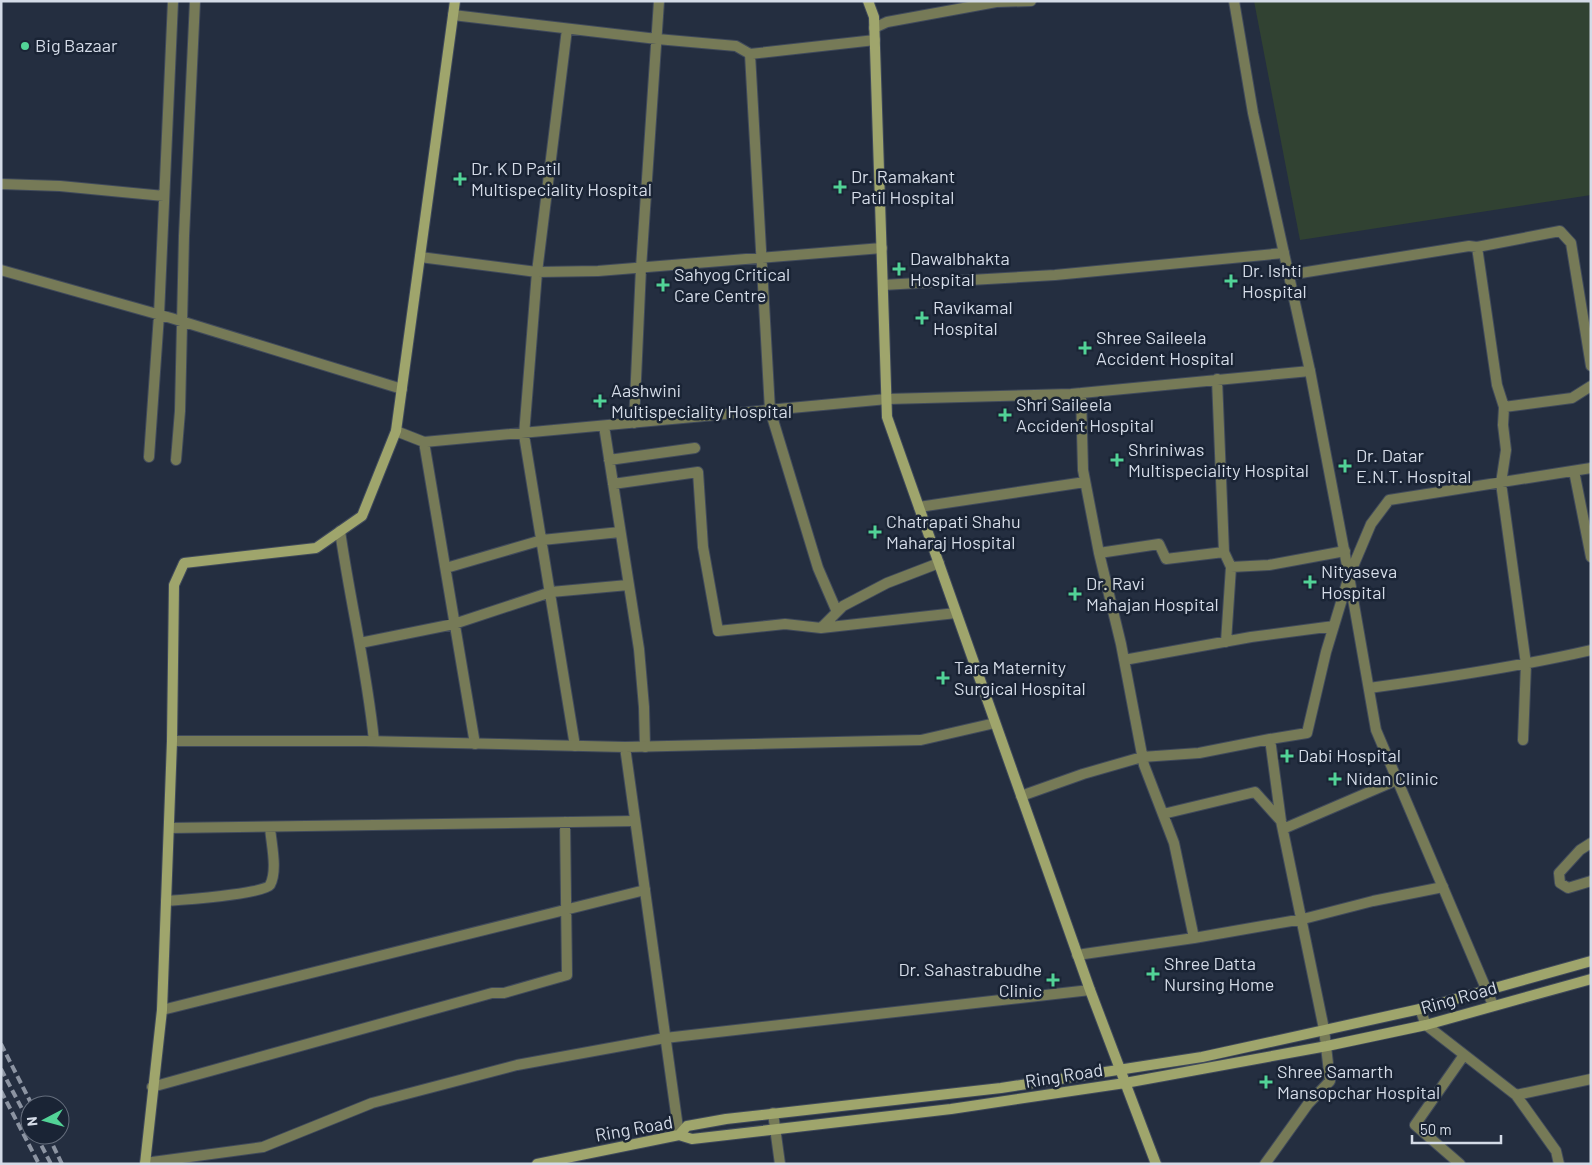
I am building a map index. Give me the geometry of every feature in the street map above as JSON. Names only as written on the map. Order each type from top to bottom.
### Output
[{"type":"main road","points":[[145,1163],[162,1010],[172,741],[174,586],[184,563],[316,548],[362,516],[396,431],[455,1]]},
{"type":"main road","points":[[868,1],[874,17],[887,417],[1077,955],[1156,1164]]},
{"type":"main road","points":[[679,1135],[686,1126],[1001,1088],[1202,1057],[1420,1009],[1591,960]]},
{"type":"main road","name":"Ring Road","points":[[537,1164],[679,1135],[692,1139],[950,1110],[1125,1083],[1327,1046],[1426,1025],[1591,979]]},
{"type":"street","points":[[149,457],[159,315],[173,1]]},
{"type":"street","points":[[176,460],[180,411],[181,321],[195,1]]},
{"type":"street","points":[[634,423],[641,268],[659,1]]},
{"type":"street","points":[[874,28],[887,22],[996,2],[1031,1]]},
{"type":"street","points":[[1234,1],[1253,112],[1310,371],[1350,576],[1376,730],[1493,1005]]},
{"type":"street","points":[[453,16],[736,46],[750,54],[875,40]]},
{"type":"street","points":[[567,29],[537,272],[524,435],[576,746]]},
{"type":"street","points":[[750,54],[770,410],[818,568],[837,612]]},
{"type":"street","points":[[1,184],[60,186],[164,196]]},
{"type":"street","points":[[1288,274],[1469,246],[1477,247],[1560,231],[1571,243],[1591,366]]},
{"type":"street","points":[[1477,247],[1498,385],[1504,406],[1503,425],[1506,450],[1501,483],[1526,664],[1523,740]]},
{"type":"street","points":[[420,257],[537,272],[641,268],[882,248]]},
{"type":"street","points":[[883,285],[1055,275],[1284,253]]},
{"type":"street","points":[[1,270],[181,321],[402,389]]},
{"type":"street","points":[[396,431],[424,442],[524,435],[887,399],[1081,393],[1310,371]]},
{"type":"street","points":[[1217,380],[1224,552],[1231,567],[1226,642]]},
{"type":"street","points":[[1504,406],[1572,398],[1591,386]]},
{"type":"street","points":[[1081,393],[1083,470],[1099,553],[1124,660],[1142,757],[1174,843],[1194,938]]},
{"type":"street","points":[[604,426],[639,649],[645,747]]},
{"type":"street","points":[[424,442],[474,744]]},
{"type":"street","points":[[609,460],[695,448]]},
{"type":"street","points":[[1021,796],[1083,774],[1142,757],[1199,753],[1307,733],[1334,626],[1350,576],[1371,524],[1389,500],[1591,468]]},
{"type":"street","points":[[1574,471],[1591,557]]},
{"type":"street","points":[[613,484],[698,472],[703,546],[718,631],[785,624],[821,628],[956,613]]},
{"type":"street","points":[[919,507],[1085,482]]},
{"type":"street","points":[[340,531],[347,584],[369,690],[374,741]]},
{"type":"street","points":[[446,568],[542,540],[620,532]]},
{"type":"street","points":[[1099,553],[1159,544],[1166,559],[1224,552]]},
{"type":"street","points":[[1231,567],[1269,565],[1345,551]]},
{"type":"street","points":[[821,628],[843,606],[887,583],[939,563]]},
{"type":"street","points":[[360,643],[454,624],[551,592],[628,585]]},
{"type":"street","points":[[1124,660],[1334,626]]},
{"type":"street","points":[[1369,688],[1460,676],[1591,650]]},
{"type":"street","points":[[172,741],[374,741],[625,748],[921,740],[995,723]]},
{"type":"street","points":[[1265,1164],[1308,1104],[1330,1081],[1327,1046],[1303,919],[1282,825],[1270,739]]},
{"type":"street","points":[[625,748],[679,1135]]},
{"type":"street","points":[[1282,825],[1397,780]]},
{"type":"street","points":[[1162,814],[1255,792],[1282,825]]},
{"type":"street","points":[[169,828],[635,821]]},
{"type":"street","points":[[152,1087],[483,996],[504,993],[568,975],[565,822]]},
{"type":"street","points":[[166,901],[249,893],[267,888],[271,884],[273,871],[270,827]]},
{"type":"street","points":[[1591,843],[1580,850],[1559,873],[1560,883],[1568,888],[1591,881]]},
{"type":"street","points":[[1077,955],[1194,938],[1303,919],[1373,901],[1443,887]]},
{"type":"street","points":[[162,1010],[645,890]]},
{"type":"street","points":[[145,1163],[263,1147],[372,1103],[517,1065],[666,1038],[1090,990]]},
{"type":"street","points":[[1420,1009],[1426,1025],[1516,1095],[1556,1151],[1559,1164]]},
{"type":"street","points":[[1460,1164],[1415,1125],[1464,1055]]},
{"type":"street","points":[[1516,1095],[1591,1079]]},
{"type":"street","points":[[774,1114],[780,1164]]},
{"type":"green space","points":[[1254,1],[1591,1],[1591,195],[1300,240]]},
{"type":"railway","points":[[1,1044],[27,1095]]},
{"type":"railway","points":[[1,1069],[20,1105]]},
{"type":"railway","points":[[1,1091],[39,1164]]},
{"type":"railway","points":[[41,1145],[51,1164]]},
{"type":"railway","points":[[53,1145],[62,1164]]},
{"type":"place","name":"Big Bazaar","points":[[25,46]]},
{"type":"place","name":"Dr. K D Patil Multispeciality Hospital","points":[[460,179]]},
{"type":"place","name":"Dr. Ramakant Patil Hospital","points":[[840,187]]},
{"type":"place","name":"Dawalbhakta Hospital","points":[[899,269]]},
{"type":"place","name":"Dr. Ishti Hospital","points":[[1231,281]]},
{"type":"place","name":"Sahyog Critical Care Centre","points":[[663,285]]},
{"type":"place","name":"Ravikamal Hospital","points":[[922,318]]},
{"type":"place","name":"Shree Saileela Accident Hospital","points":[[1085,348]]},
{"type":"place","name":"Aashwini Multispeciality Hospital","points":[[600,401]]},
{"type":"place","name":"Shri Saileela Accident Hospital","points":[[1005,415]]},
{"type":"place","name":"Shriniwas Multispeciality Hospital","points":[[1117,460]]},
{"type":"place","name":"Dr. Datar E.N.T. Hospital","points":[[1345,466]]},
{"type":"place","name":"Chatrapati Shahu Maharaj Hospital","points":[[875,532]]},
{"type":"place","name":"Nityaseva Hospital","points":[[1310,582]]},
{"type":"place","name":"Dr. Ravi Mahajan Hospital","points":[[1075,594]]},
{"type":"place","name":"Tara Maternity Surgical Hospital","points":[[943,678]]},
{"type":"place","name":"Dabi Hospital","points":[[1287,756]]},
{"type":"place","name":"Nidan Clinic","points":[[1335,779]]},
{"type":"place","name":"Shree Datta Nursing Home","points":[[1153,974]]},
{"type":"place","name":"Dr. Sahastrabudhe Clinic","points":[[1053,980]]},
{"type":"place","name":"Shree Samarth Mansopchar Hospital","points":[[1266,1082]]}]
